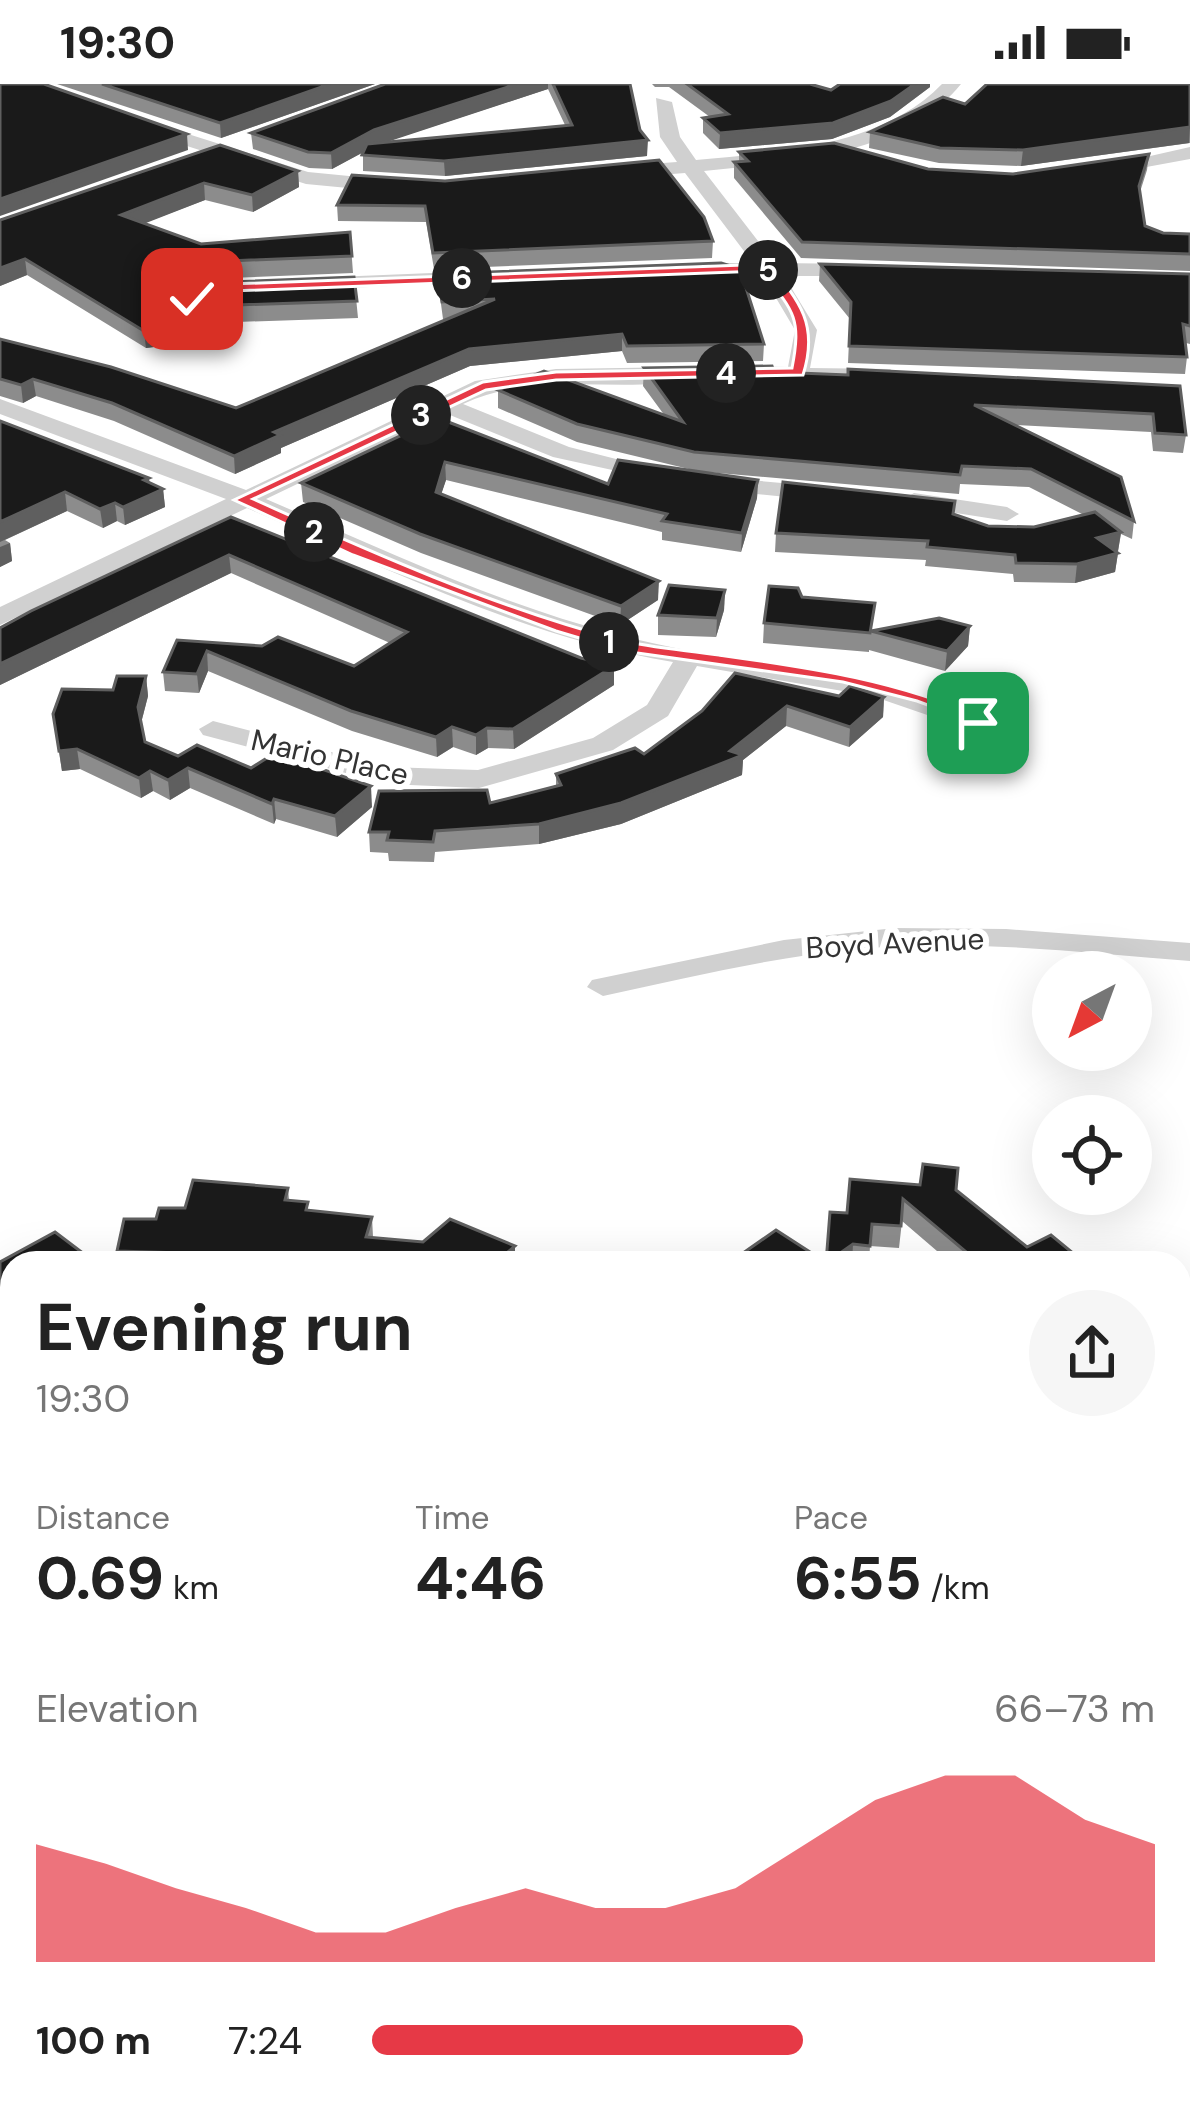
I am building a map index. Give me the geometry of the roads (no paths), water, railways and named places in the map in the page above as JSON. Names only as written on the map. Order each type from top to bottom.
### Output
[{"type":"street","points":[[602,174],[836,148],[899,125],[946,95],[952,84]]},
{"type":"street","points":[[663,102],[670,137],[797,307],[806,330],[798,372]]},
{"type":"street","points":[[132,122],[306,178],[423,187]]},
{"type":"street","points":[[178,167],[257,137]]},
{"type":"street","points":[[836,148],[861,159]]},
{"type":"street","points":[[1084,172],[1190,153]]},
{"type":"street","points":[[668,270],[884,271]]},
{"type":"street","points":[[277,286],[507,276]]},
{"type":"street","points":[[0,617],[483,386],[556,376],[798,372],[916,377]]},
{"type":"street","points":[[443,404],[606,466],[680,479],[842,495]]},
{"type":"street","points":[[0,406],[85,432],[358,551],[562,628],[623,646],[843,677],[923,698],[978,723]]},
{"type":"street","points":[[887,498],[1007,514]]},
{"type":"street","name":"Mario Place","points":[[213,729],[386,775],[479,779],[603,744],[658,710],[690,656]]},
{"type":"street","name":"Boyd Avenue","points":[[603,987],[778,950],[892,937],[1003,937],[1190,952]]}]
